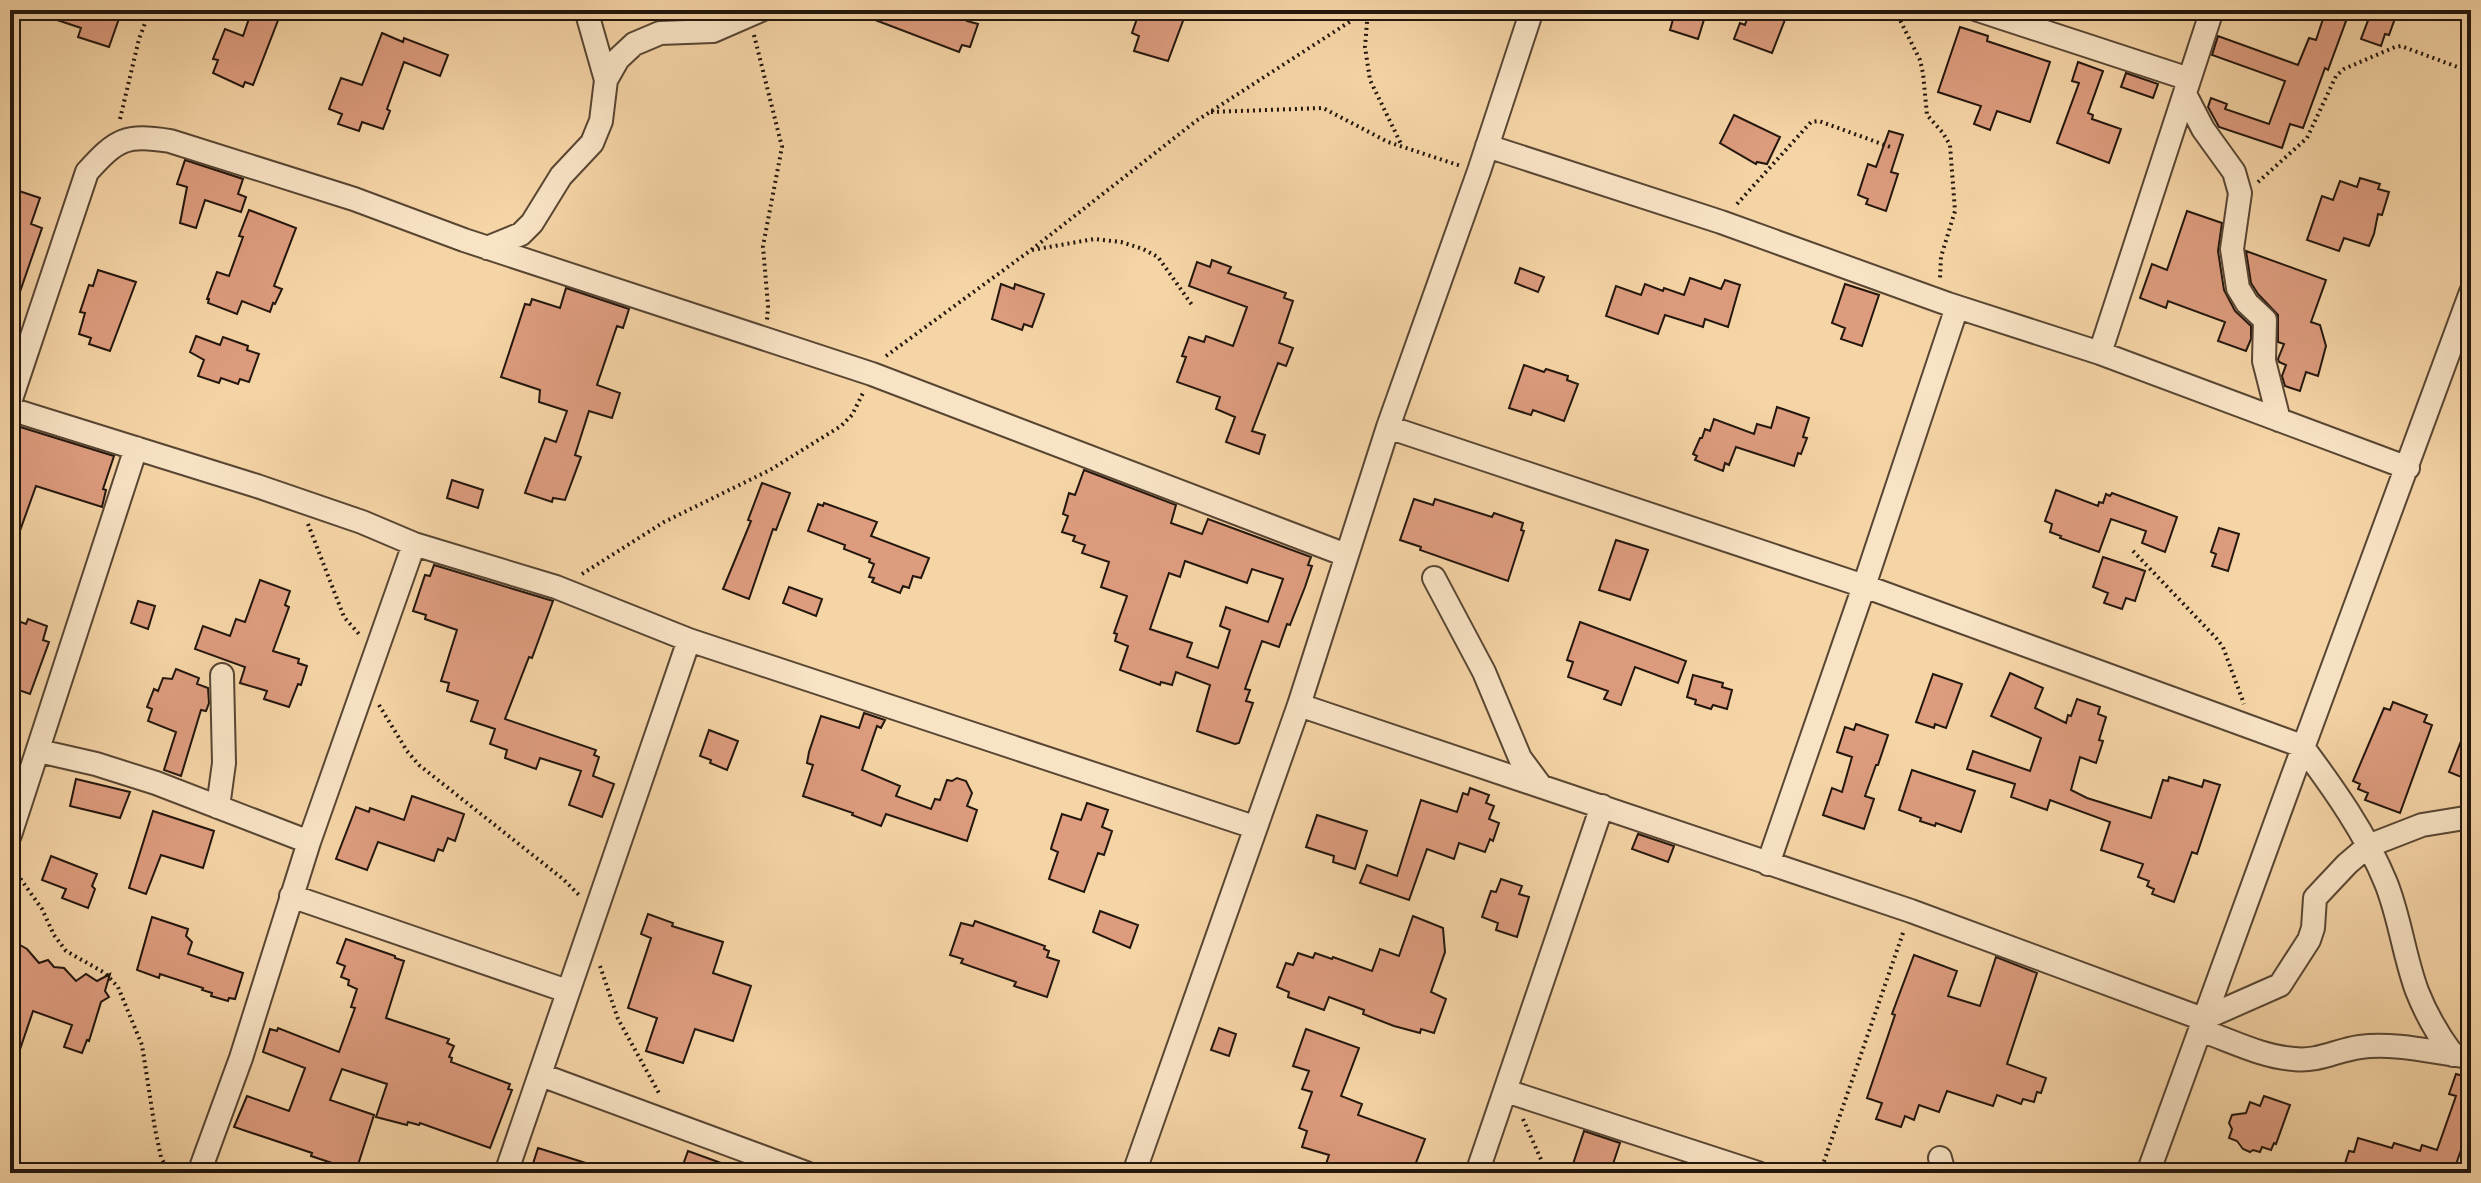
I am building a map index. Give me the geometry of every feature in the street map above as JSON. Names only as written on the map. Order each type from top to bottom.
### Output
[{"type":"street","points":[[586,10],[606,80]]},
{"type":"street","points":[[1134,1173],[1299,705],[1388,427],[1479,171],[1532,10]]},
{"type":"street","points":[[1978,10],[2187,87],[2203,129],[2234,172],[2240,197],[2233,236],[2235,274],[2240,295],[2265,320],[2264,361],[2279,420]]},
{"type":"street","points":[[2100,353],[2212,10]]},
{"type":"street","points":[[487,248],[521,234],[532,223],[561,176],[592,143],[601,121],[606,80],[618,59],[634,44],[660,33],[713,31],[755,14]]},
{"type":"street","points":[[10,402],[87,172],[109,147],[146,137],[170,141],[354,199],[487,248],[872,374],[1346,555]]},
{"type":"street","points":[[1487,146],[1721,222],[1952,306],[2100,353],[2408,468]]},
{"type":"street","points":[[2148,1173],[2471,292]]},
{"type":"street","points":[[1768,864],[1864,586],[1952,306]]},
{"type":"street","points":[[10,409],[301,501],[414,544],[560,589],[689,640],[1254,827]]},
{"type":"street","points":[[1388,427],[1864,586],[2302,746],[2331,785],[2368,846],[2386,884],[2416,988],[2436,1032],[2462,1056]]},
{"type":"street","points":[[10,835],[136,448]]},
{"type":"street","points":[[199,1173],[241,1058],[309,842],[414,544]]},
{"type":"street","points":[[1434,578],[1484,672],[1520,758],[1540,785]]},
{"type":"street","points":[[506,1173],[689,640]]},
{"type":"street","points":[[218,807],[224,763],[222,675]]},
{"type":"street","points":[[1299,705],[1911,911],[2283,1058],[2315,1060],[2345,1050],[2381,1046],[2462,1056]]},
{"type":"street","points":[[39,751],[96,764],[156,783],[309,842]]},
{"type":"street","points":[[1477,1173],[1508,1091],[1602,806]]},
{"type":"street","points":[[2202,1024],[2280,985],[2309,940],[2313,929],[2315,898],[2368,846],[2422,825],[2471,817]]},
{"type":"street","points":[[291,896],[567,991]]},
{"type":"street","points":[[541,1075],[806,1173]]},
{"type":"street","points":[[1508,1091],[1758,1173]]},
{"type":"path","points":[[114,145],[139,39],[150,10]]},
{"type":"path","points":[[560,589],[654,528],[770,470],[841,426],[852,415],[874,367],[891,352],[1031,250],[1209,112],[1368,10]]},
{"type":"path","points":[[1368,10],[1365,47],[1370,80],[1403,148]]},
{"type":"path","points":[[1895,10],[1920,60],[1927,115],[1950,145],[1955,211],[1941,257],[1939,275],[1952,306]]},
{"type":"path","points":[[755,14],[782,147],[763,246],[768,306],[762,338]]},
{"type":"path","points":[[2240,197],[2307,138],[2336,76],[2344,69],[2401,46],[2471,72]]},
{"type":"path","points":[[1209,112],[1316,106],[1328,109],[1403,148],[1479,171]]},
{"type":"path","points":[[1721,222],[1811,122],[1819,121],[1893,148]]},
{"type":"path","points":[[1031,250],[1094,239],[1121,242],[1143,249],[1158,257],[1192,305]]},
{"type":"path","points":[[301,501],[344,617],[377,648]]},
{"type":"path","points":[[2133,551],[2223,647],[2253,728]]},
{"type":"path","points":[[365,682],[407,751],[419,765],[578,893],[591,926],[618,1019],[679,1128]]},
{"type":"path","points":[[10,864],[42,909],[54,935],[66,951],[105,973],[118,987],[142,1045],[155,1129],[161,1157],[169,1173]]},
{"type":"path","points":[[1820,1173],[1911,911]]},
{"type":"path","points":[[1508,1091],[1547,1173]]},
{"type":"building","points":[[36,10],[122,10],[109,47],[78,37],[81,28],[36,13]]},
{"type":"building","points":[[252,10],[282,10],[253,85],[245,82],[243,87],[213,73],[218,60],[213,59],[225,29],[243,36]]},
{"type":"building","points":[[849,10],[950,10],[978,24],[970,47],[962,45],[959,52]]},
{"type":"building","points":[[1140,10],[1187,10],[1168,61],[1134,51],[1139,36],[1132,33]]},
{"type":"building","points":[[1685,10],[1707,10],[1698,39],[1670,30],[1675,12],[1683,14]]},
{"type":"building","points":[[1750,10],[1766,10],[1786,17],[1772,53],[1734,39],[1740,23],[1745,25]]},
{"type":"building","points":[[2372,10],[2398,10],[2389,35],[2385,34],[2381,46],[2361,39]]},
{"type":"building","points":[[2325,13],[2346,21],[2303,128],[2290,124],[2282,148],[2219,127],[2208,107],[2211,98],[2227,104],[2225,109],[2269,124],[2285,81],[2212,55],[2218,36],[2298,65],[2309,38],[2316,40]]},
{"type":"building","points":[[1960,27],[1988,36],[1987,41],[2050,62],[2030,122],[1997,111],[1990,130],[1974,124],[1981,106],[1938,92]]},
{"type":"building","points":[[382,33],[448,55],[440,76],[404,62],[383,129],[362,122],[359,131],[338,124],[342,114],[329,109],[341,78],[362,85]]},
{"type":"building","points":[[2078,62],[2103,71],[2088,113],[2093,115],[2092,119],[2121,129],[2109,163],[2057,143],[2079,83],[2072,81]]},
{"type":"building","points":[[2126,73],[2158,84],[2153,98],[2121,87]]},
{"type":"building","points":[[1734,115],[1780,137],[1767,164],[1756,164],[1720,143]]},
{"type":"building","points":[[1889,131],[1903,135],[1891,172],[1898,174],[1886,211],[1866,204],[1868,199],[1858,195],[1868,164],[1876,167]]},
{"type":"building","points":[[185,160],[243,179],[238,194],[246,197],[241,212],[205,200],[196,228],[180,223],[187,187],[177,184]]},
{"type":"building","points":[[2360,178],[2380,184],[2378,189],[2389,192],[2382,215],[2378,214],[2369,246],[2344,238],[2339,251],[2307,240],[2322,196],[2333,200],[2340,181],[2357,187]]},
{"type":"building","points":[[10,188],[40,198],[31,224],[42,228],[13,312],[10,311]]},
{"type":"building","points":[[249,210],[296,228],[274,286],[282,289],[270,312],[242,301],[237,314],[208,303],[207,299],[217,272],[229,276]]},
{"type":"building","points":[[2187,211],[2222,223],[2218,251],[2224,290],[2235,311],[2251,326],[2251,339],[2246,351],[2218,341],[2225,322],[2168,301],[2166,308],[2140,298],[2152,264],[2167,270]]},
{"type":"building","points":[[2246,251],[2326,280],[2311,322],[2320,325],[2326,346],[2318,376],[2306,372],[2300,391],[2285,386],[2282,376],[2286,365],[2278,359],[2284,344],[2278,342],[2278,315],[2251,283]]},
{"type":"building","points":[[1212,260],[1231,267],[1228,273],[1286,293],[1284,298],[1293,301],[1279,343],[1293,348],[1286,366],[1278,363],[1252,431],[1265,435],[1259,454],[1226,442],[1235,417],[1216,409],[1220,397],[1177,382],[1189,337],[1204,342],[1206,336],[1233,346],[1247,307],[1189,286],[1197,262],[1210,267]]},
{"type":"building","points":[[1520,268],[1544,277],[1538,292],[1515,283]]},
{"type":"building","points":[[98,270],[136,282],[110,351],[89,344],[91,338],[79,334],[85,313],[80,312]]},
{"type":"building","points":[[1690,278],[1721,289],[1725,280],[1740,285],[1728,327],[1705,319],[1703,327],[1665,315],[1658,334],[1606,316],[1616,286],[1641,295],[1645,284],[1684,295]]},
{"type":"building","points":[[1001,284],[1014,289],[1015,284],[1044,294],[1032,327],[1024,324],[1022,330],[992,319]]},
{"type":"building","points":[[1845,284],[1879,295],[1862,346],[1841,339],[1845,328],[1832,323]]},
{"type":"building","points":[[566,288],[629,309],[623,328],[617,326],[597,385],[620,393],[612,418],[589,411],[575,455],[581,457],[565,500],[553,498],[552,502],[525,493],[545,438],[556,442],[567,411],[539,402],[540,390],[501,377],[525,304],[530,305],[532,299],[560,308]]},
{"type":"building","points":[[196,336],[220,345],[223,337],[248,346],[247,350],[259,354],[249,382],[240,379],[238,384],[221,378],[219,383],[198,376],[204,360],[190,352]]},
{"type":"building","points":[[1524,365],[1568,376],[1567,380],[1578,384],[1564,421],[1533,410],[1531,415],[1509,408]]},
{"type":"building","points":[[1777,407],[1809,418],[1803,437],[1807,438],[1794,466],[1736,447],[1729,465],[1725,463],[1723,471],[1695,460],[1697,456],[1693,454],[1700,438],[1705,429],[1710,431],[1714,419],[1754,434],[1757,424],[1771,428]]},
{"type":"building","points":[[17,426],[114,456],[103,489],[106,490],[102,507],[36,486],[10,553],[10,451]]},
{"type":"building","points":[[1084,470],[1176,505],[1171,523],[1202,534],[1208,519],[1311,557],[1308,565],[1312,566],[1305,587],[1279,647],[1262,641],[1245,689],[1250,690],[1246,701],[1253,703],[1239,743],[1197,731],[1210,685],[1176,672],[1172,685],[1161,682],[1160,685],[1120,670],[1128,646],[1115,641],[1117,634],[1114,633],[1127,596],[1101,587],[1109,562],[1082,553],[1085,545],[1073,541],[1075,536],[1062,532],[1068,516],[1063,514],[1069,493],[1075,495]],"holes":[[[1185,561],[1247,583],[1252,569],[1283,579],[1268,622],[1226,607],[1220,626],[1230,630],[1218,668],[1187,657],[1192,643],[1150,629],[1169,573],[1180,577]]]},
{"type":"building","points":[[452,480],[483,490],[478,508],[447,498]]},
{"type":"building","points":[[762,483],[790,493],[776,530],[773,529],[749,599],[723,589],[751,521],[748,520]]},
{"type":"building","points":[[2056,490],[2098,506],[2099,502],[2103,503],[2106,494],[2110,496],[2112,493],[2177,517],[2165,552],[2142,543],[2146,531],[2111,519],[2099,552],[2060,538],[2050,532],[2052,524],[2045,521]]},
{"type":"building","points":[[1414,499],[1433,505],[1435,499],[1523,523],[1521,530],[1524,531],[1508,581],[1400,540]]},
{"type":"building","points":[[824,503],[877,522],[871,536],[929,558],[921,578],[913,576],[909,588],[903,586],[900,593],[872,582],[874,578],[869,577],[874,564],[869,562],[870,559],[844,549],[845,545],[808,531],[818,504],[823,506]]},
{"type":"building","points":[[2219,528],[2239,534],[2228,571],[2212,566],[2216,554],[2211,552]]},
{"type":"building","points":[[1616,540],[1648,550],[1630,600],[1599,590]]},
{"type":"building","points":[[2103,557],[2145,571],[2135,601],[2126,598],[2122,609],[2104,603],[2108,593],[2093,587]]},
{"type":"building","points":[[434,565],[553,601],[505,719],[596,750],[594,755],[599,757],[593,776],[614,784],[602,817],[569,805],[581,771],[540,758],[536,769],[505,758],[507,750],[490,744],[495,729],[471,721],[478,701],[447,691],[449,683],[441,681],[457,630],[425,619],[426,615],[413,611],[425,575],[430,576]]},
{"type":"building","points":[[260,580],[290,591],[285,605],[289,607],[273,651],[299,659],[298,663],[307,666],[289,707],[264,699],[267,691],[240,683],[245,667],[195,649],[203,626],[230,636],[236,619],[245,622]]},
{"type":"building","points":[[789,587],[822,599],[816,616],[783,603]]},
{"type":"building","points":[[138,601],[155,606],[148,629],[131,623]]},
{"type":"building","points":[[10,618],[26,624],[28,619],[47,626],[43,640],[49,642],[30,694],[10,687]]},
{"type":"building","points":[[1580,622],[1686,661],[1678,683],[1635,667],[1621,705],[1604,699],[1608,691],[1568,677],[1573,662],[1567,660]]},
{"type":"building","points":[[176,669],[199,678],[197,684],[208,688],[209,703],[206,711],[201,710],[181,776],[164,770],[176,732],[148,721],[152,709],[147,707],[154,689],[158,691],[163,678],[172,679]]},
{"type":"building","points":[[2010,673],[2043,688],[2035,708],[2066,723],[2077,699],[2100,707],[2098,714],[2106,717],[2096,763],[2080,757],[2071,790],[2151,818],[2163,780],[2168,781],[2169,777],[2202,787],[2204,780],[2220,785],[2197,854],[2192,852],[2174,902],[2152,894],[2154,889],[2147,886],[2149,881],[2138,877],[2143,864],[2101,850],[2110,822],[2050,800],[2047,810],[2011,797],[2015,784],[1967,769],[1973,751],[2030,771],[2041,738],[1991,716]]},
{"type":"building","points":[[1933,674],[1962,684],[1946,728],[1916,722]]},
{"type":"building","points":[[1693,675],[1723,683],[1722,687],[1732,690],[1727,709],[1713,705],[1711,709],[1695,704],[1696,700],[1687,697]]},
{"type":"building","points":[[2393,702],[2427,715],[2424,722],[2432,725],[2400,813],[2365,800],[2368,793],[2358,789],[2360,784],[2353,781],[2384,708],[2390,710]]},
{"type":"building","points":[[864,713],[885,720],[881,728],[877,726],[862,770],[900,786],[896,796],[931,809],[935,799],[940,800],[947,780],[957,778],[966,781],[972,793],[967,806],[977,810],[967,841],[886,814],[881,826],[803,796],[813,765],[807,763],[809,752],[821,716],[859,728]]},
{"type":"building","points":[[2471,719],[2471,781],[2449,772]]},
{"type":"building","points":[[1856,724],[1888,735],[1865,796],[1874,799],[1864,829],[1823,815],[1832,788],[1842,792],[1852,757],[1837,752],[1845,727],[1854,730]]},
{"type":"building","points":[[709,730],[738,741],[727,770],[700,756]]},
{"type":"building","points":[[1912,770],[1975,791],[1961,832],[1920,821],[1921,818],[1899,810]]},
{"type":"building","points":[[76,779],[130,792],[120,818],[70,806]]},
{"type":"building","points":[[1470,788],[1489,795],[1486,803],[1494,806],[1489,819],[1499,823],[1493,841],[1490,839],[1485,852],[1459,843],[1454,859],[1427,849],[1409,900],[1360,883],[1367,865],[1397,876],[1421,800],[1457,812],[1463,793],[1468,795]]},
{"type":"building","points":[[412,796],[464,814],[455,841],[448,838],[443,851],[438,849],[434,861],[378,842],[367,870],[336,859],[356,807],[369,812],[370,808],[404,820]]},
{"type":"building","points":[[1087,803],[1108,810],[1102,827],[1112,831],[1104,855],[1098,853],[1084,892],[1049,879],[1058,852],[1051,849],[1062,814],[1081,820]]},
{"type":"building","points":[[153,811],[214,831],[203,868],[161,855],[146,894],[129,888]]},
{"type":"building","points":[[1317,815],[1367,831],[1355,869],[1333,862],[1334,856],[1306,847]]},
{"type":"building","points":[[1638,834],[1674,846],[1668,862],[1632,849]]},
{"type":"building","points":[[51,856],[97,874],[88,908],[62,898],[66,889],[42,880]]},
{"type":"building","points":[[1501,879],[1522,886],[1519,894],[1529,897],[1517,937],[1496,930],[1498,923],[1482,917],[1491,891],[1496,892]]},
{"type":"building","points":[[1100,911],[1138,925],[1130,948],[1093,932]]},
{"type":"building","points":[[648,914],[673,923],[672,926],[723,942],[713,973],[751,986],[733,1041],[695,1029],[683,1063],[646,1051],[657,1018],[628,1008],[651,938],[641,934]]},
{"type":"building","points":[[1413,916],[1443,928],[1445,952],[1431,992],[1446,999],[1434,1033],[1421,1029],[1420,1033],[1394,1026],[1329,997],[1324,1010],[1288,997],[1289,992],[1277,987],[1286,963],[1293,965],[1298,953],[1313,958],[1315,953],[1333,957],[1372,971],[1380,949],[1399,956]]},
{"type":"building","points":[[152,917],[188,929],[186,936],[192,942],[188,954],[243,973],[235,999],[229,998],[228,1001],[211,996],[212,993],[203,988],[137,970]]},
{"type":"building","points":[[975,921],[1045,946],[1044,949],[1049,951],[1047,957],[1059,961],[1047,997],[1014,986],[1016,982],[961,963],[963,959],[950,955],[961,923],[973,926]]},
{"type":"building","points":[[346,939],[404,961],[386,1018],[449,1039],[447,1043],[454,1046],[449,1057],[452,1058],[451,1062],[510,1084],[508,1089],[512,1090],[490,1148],[420,1123],[408,1122],[407,1125],[376,1117],[387,1084],[342,1069],[330,1100],[374,1115],[356,1171],[234,1127],[247,1096],[289,1111],[305,1068],[263,1052],[270,1029],[277,1031],[278,1028],[339,1052],[355,1008],[351,1007],[357,989],[341,977],[345,966],[337,963]]},
{"type":"building","points":[[20,945],[39,963],[48,960],[54,967],[64,968],[76,981],[86,974],[97,981],[110,974],[105,991],[109,997],[101,1002],[82,1053],[64,1047],[72,1025],[33,1011],[13,1070],[10,1069],[10,948]]},
{"type":"building","points":[[1914,955],[1957,971],[1948,996],[1980,1006],[1996,957],[2037,973],[2007,1064],[2046,1078],[2034,1102],[2023,1099],[2021,1104],[1997,1095],[1993,1106],[1947,1091],[1939,1112],[1919,1105],[1914,1120],[1905,1116],[1901,1127],[1876,1119],[1882,1103],[1867,1098],[1895,1015],[1892,1014]]},
{"type":"building","points":[[1219,1028],[1236,1034],[1229,1056],[1211,1050]]},
{"type":"building","points":[[1306,1029],[1359,1048],[1341,1096],[1362,1104],[1358,1115],[1425,1139],[1412,1173],[1323,1173],[1329,1155],[1302,1147],[1307,1131],[1299,1128],[1312,1092],[1302,1089],[1309,1071],[1293,1066]]},
{"type":"building","points":[[2465,1070],[2471,1071],[2471,1121],[2453,1173],[2342,1173],[2349,1151],[2354,1152],[2358,1138],[2392,1148],[2394,1143],[2420,1151],[2422,1145],[2437,1150],[2456,1096],[2449,1094],[2456,1074],[2463,1076]]},
{"type":"building","points":[[2264,1096],[2290,1105],[2271,1150],[2262,1147],[2260,1152],[2250,1152],[2229,1138],[2232,1129],[2229,1123],[2232,1115],[2246,1113],[2250,1102],[2260,1106]]},
{"type":"building","points":[[1584,1131],[1620,1143],[1610,1173],[1570,1173]]},
{"type":"building","points":[[538,1148],[605,1169],[605,1173],[530,1173]]},
{"type":"building","points":[[688,1151],[743,1171],[743,1173],[680,1173]]}]
